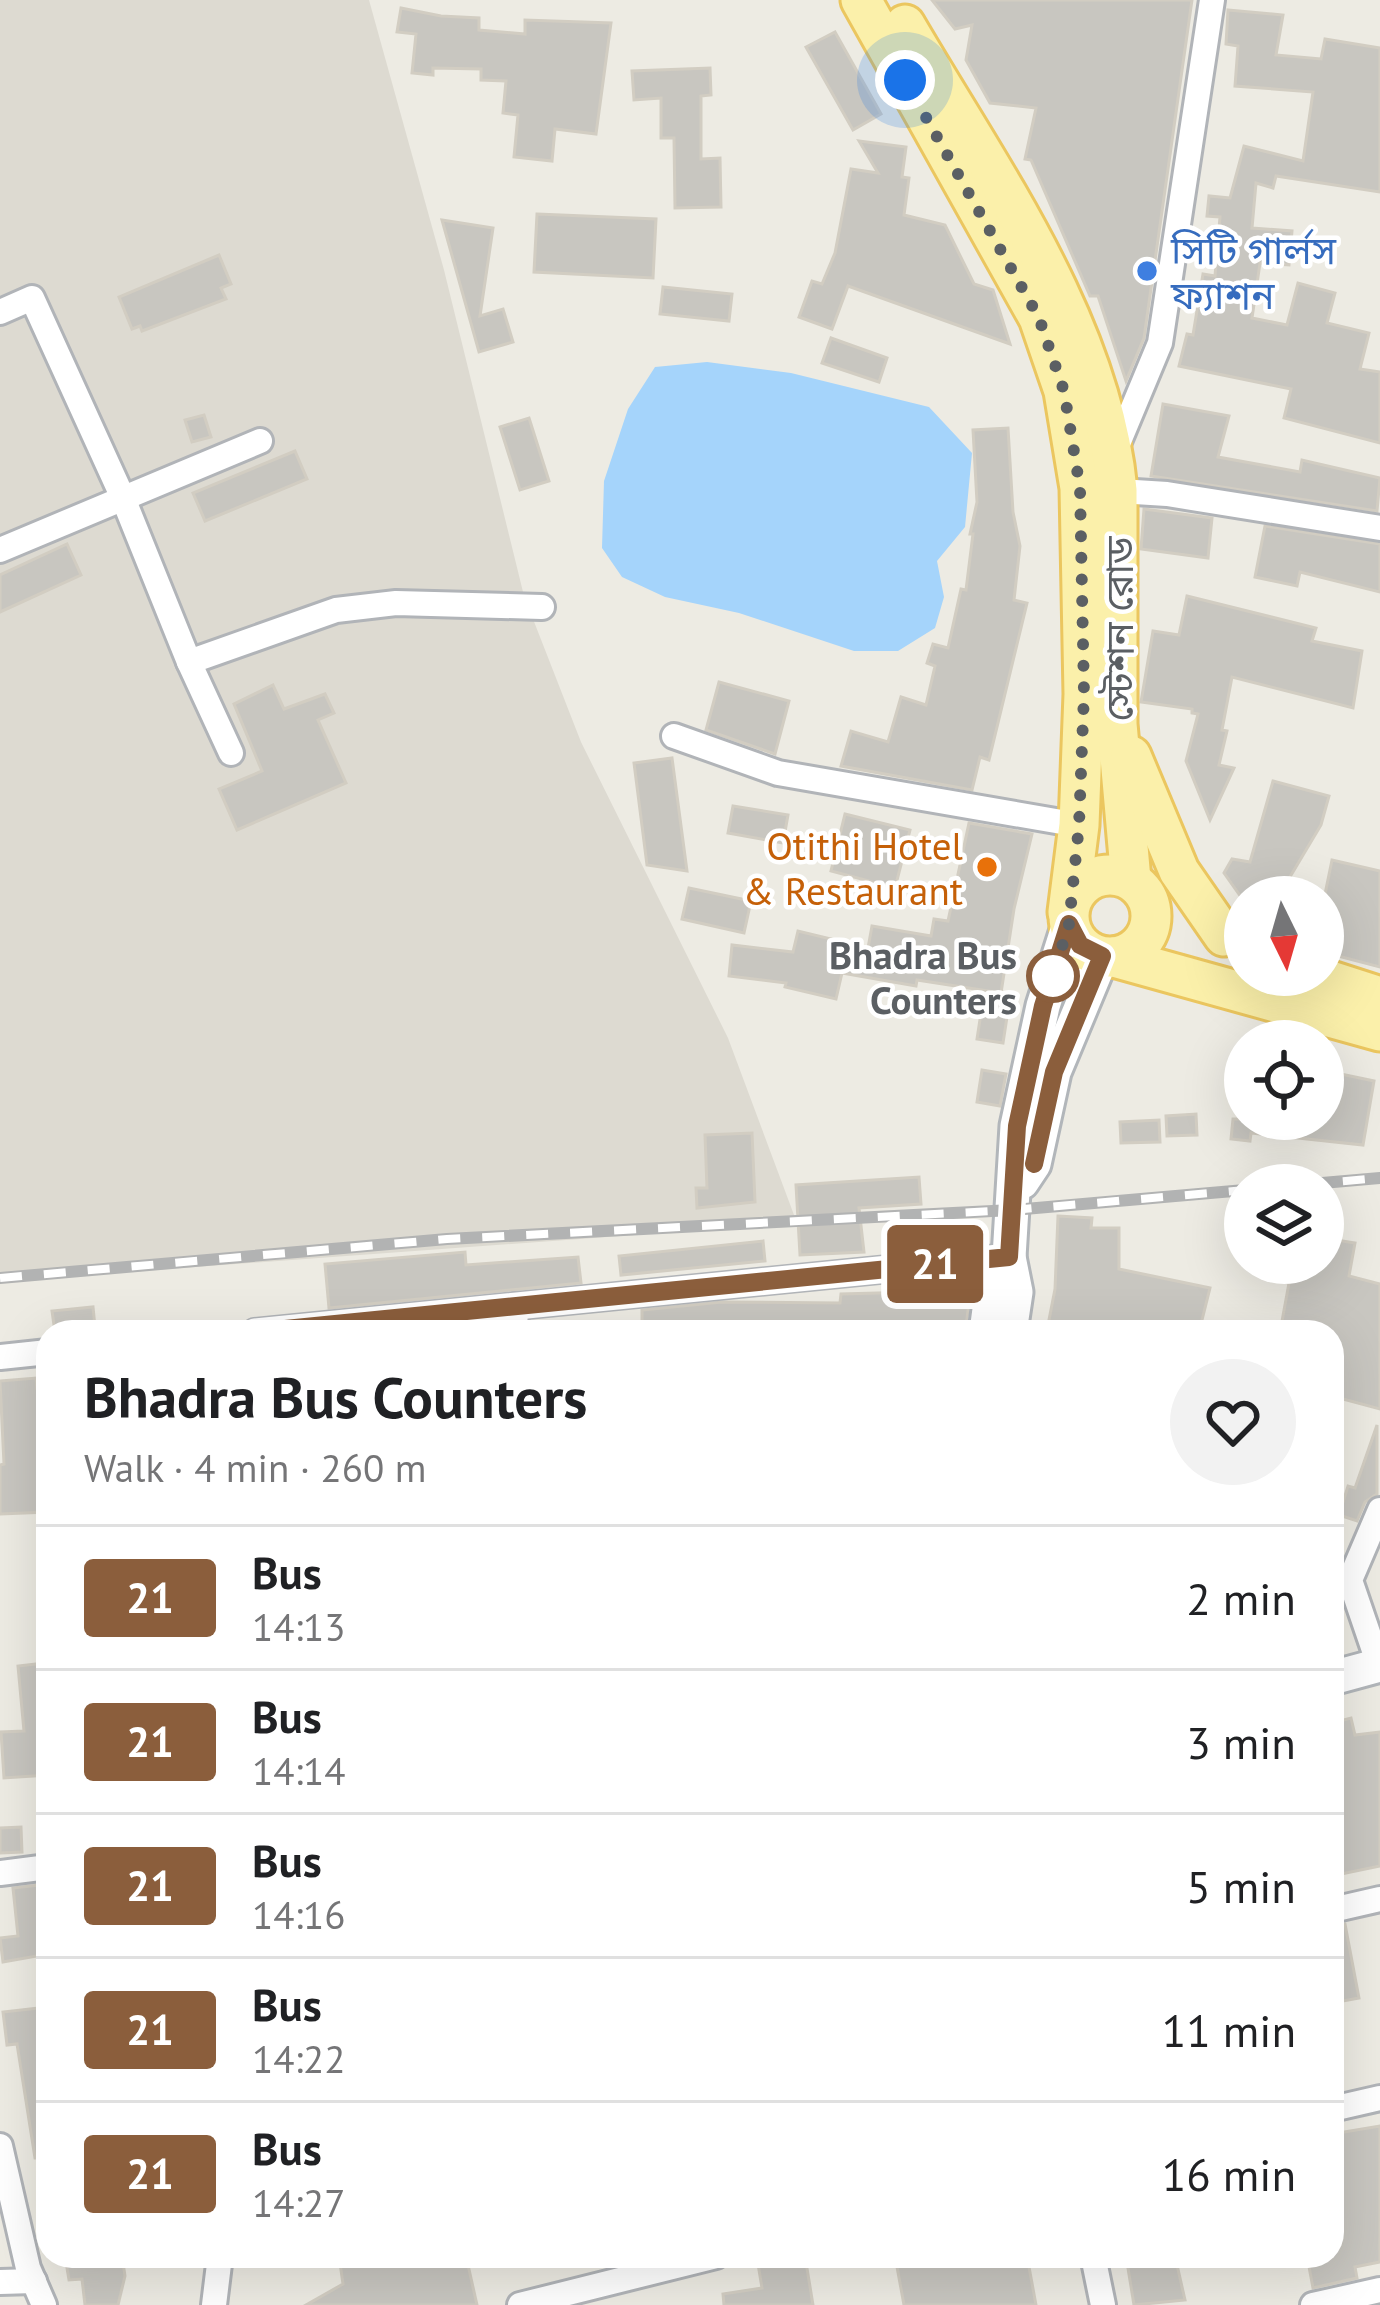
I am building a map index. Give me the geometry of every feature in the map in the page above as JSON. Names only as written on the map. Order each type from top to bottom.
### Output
[{"type":"main road","name":"স্টেশন রোড","points":[[861,0],[1039,318],[1064,391],[1104,477],[1069,918]]},
{"type":"main road","name":"স্টেশন রোড","points":[[891,0],[1065,301],[1104,477],[1117,724],[1140,890]]},
{"type":"main road","points":[[1117,724],[1179,871],[1224,928]]},
{"type":"main road","points":[[1012,1320],[1016,1292],[1009,1257],[1017,1126],[1043,1006],[1079,887],[1092,878],[1118,875],[1224,936]]},
{"type":"main road","points":[[1015,1194],[1034,1164],[1054,1072],[1108,957],[1138,946],[1148,933],[1140,890]]},
{"type":"main road","points":[[1069,918],[1080,945],[1108,957],[1380,1030]]},
{"type":"main road","points":[[1344,985],[1380,997]]},
{"type":"main road","points":[[988,1320],[992,1287],[1009,1257]]},
{"type":"main road","points":[[1344,1675],[1379,1665]]},
{"type":"main road","points":[[1344,1696],[1380,1687]]},
{"type":"street","points":[[1212,0],[1160,343],[1104,477],[1380,528]]},
{"type":"street","points":[[0,312],[32,298],[231,753]]},
{"type":"street","points":[[0,550],[260,442]]},
{"type":"street","points":[[189,662],[335,610],[396,603],[542,607]]},
{"type":"street","points":[[674,736],[778,773],[1079,825]]},
{"type":"street","points":[[516,1319],[1009,1257]]},
{"type":"street","points":[[0,1357],[36,1353]]},
{"type":"street","points":[[1379,1665],[1350,1580],[1380,1510]]},
{"type":"street","points":[[0,1873],[36,1869]]},
{"type":"street","points":[[1344,1907],[1380,1899]]},
{"type":"street","points":[[1344,2106],[1380,2098]]},
{"type":"street","points":[[0,2146],[39,2293]]},
{"type":"street","points":[[214,2305],[219,2268]]},
{"type":"street","points":[[520,2305],[668,2268]]},
{"type":"street","points":[[1095,2268],[1103,2305]]},
{"type":"street","points":[[0,2282],[39,2293]]},
{"type":"street","points":[[1313,2305],[1380,2290]]},
{"type":"shaded area","points":[[0,0],[369,0],[444,270],[524,596],[581,742],[728,1038],[797,1223],[32,1279],[0,1276]]},
{"type":"water","points":[[707,362],[791,373],[929,407],[972,453],[965,527],[937,561],[944,597],[935,628],[898,651],[854,651],[739,613],[665,597],[622,577],[602,548],[604,481],[628,409],[655,367]]},
{"type":"building","points":[[932,0],[1192,0],[1144,338],[1126,381],[1098,296],[1090,296],[1031,160],[1025,159],[1036,108],[990,103],[966,60],[972,25],[955,29]]},
{"type":"building","points":[[401,8],[479,18],[479,30],[525,34],[525,20],[611,23],[596,134],[555,129],[552,161],[514,157],[518,115],[503,113],[506,81],[481,80],[481,69],[433,68],[433,75],[412,73],[416,34],[397,32]]},
{"type":"building","points":[[1228,10],[1283,15],[1276,55],[1321,59],[1325,39],[1380,48],[1380,192],[1276,176],[1273,188],[1256,183],[1252,228],[1292,231],[1289,265],[1260,263],[1252,318],[1287,325],[1298,283],[1335,293],[1327,323],[1369,333],[1360,369],[1380,372],[1380,443],[1284,418],[1291,389],[1179,366],[1187,334],[1193,335],[1203,274],[1215,276],[1220,217],[1207,216],[1209,196],[1230,198],[1244,146],[1303,161],[1313,92],[1235,86],[1238,46],[1226,44]]},
{"type":"building","points":[[835,32],[881,114],[853,130],[806,47]]},
{"type":"building","points":[[710,68],[711,95],[701,96],[701,159],[720,158],[721,207],[675,208],[674,138],[661,138],[661,98],[634,100],[632,71]]},
{"type":"building","points":[[859,141],[906,147],[902,177],[909,178],[904,215],[945,225],[974,284],[993,290],[1010,344],[848,286],[832,329],[799,317],[812,281],[822,284],[835,253],[851,169],[878,173]]},
{"type":"building","points":[[537,214],[656,219],[653,278],[534,272]]},
{"type":"building","points":[[442,220],[493,228],[480,316],[503,309],[513,342],[479,352]]},
{"type":"building","points":[[219,255],[231,284],[221,288],[226,299],[142,331],[140,326],[132,329],[119,297]]},
{"type":"building","points":[[663,287],[732,294],[729,321],[660,314]]},
{"type":"building","points":[[831,338],[887,358],[879,382],[822,363]]},
{"type":"building","points":[[1163,404],[1229,416],[1218,457],[1300,472],[1302,460],[1380,478],[1377,511],[1151,476]]},
{"type":"building","points":[[204,415],[211,437],[192,442],[185,420]]},
{"type":"building","points":[[529,418],[549,481],[520,490],[500,427]]},
{"type":"building","points":[[1008,428],[1020,546],[1014,600],[1027,603],[989,760],[980,757],[972,790],[841,766],[851,731],[888,742],[901,697],[926,705],[935,666],[927,663],[933,644],[948,648],[961,589],[966,590],[977,502],[973,430]]},
{"type":"building","points":[[295,451],[307,479],[205,521],[193,493]]},
{"type":"building","points":[[1144,509],[1212,518],[1208,558],[1141,549]]},
{"type":"building","points":[[1265,526],[1380,544],[1380,592],[1300,572],[1297,586],[1255,577]]},
{"type":"building","points":[[67,544],[81,575],[0,612],[0,575]]},
{"type":"building","points":[[1187,596],[1316,628],[1312,641],[1362,651],[1353,708],[1232,677],[1219,765],[1234,768],[1210,820],[1186,761],[1198,714],[1192,709],[1141,702],[1153,631],[1179,635]]},
{"type":"building","points":[[719,682],[789,701],[775,754],[706,730]]},
{"type":"building","points":[[273,685],[284,709],[325,694],[334,713],[318,720],[346,783],[237,830],[219,789],[262,771],[234,704]]},
{"type":"building","points":[[672,758],[687,871],[647,865],[634,763]]},
{"type":"building","points":[[1273,781],[1329,796],[1321,825],[1291,876],[1224,873],[1232,859],[1250,862]]},
{"type":"building","points":[[733,806],[788,815],[783,843],[728,833]]},
{"type":"building","points":[[845,814],[910,830],[895,888],[831,871]]},
{"type":"building","points":[[969,823],[1032,834],[1001,993],[917,980],[916,986],[842,973],[836,999],[785,987],[786,983],[729,976],[732,945],[793,952],[798,931],[868,948],[872,926],[931,936],[934,919],[948,921]]},
{"type":"building","points":[[1332,860],[1380,871],[1380,967],[1344,958],[1344,876],[1329,876]]},
{"type":"building","points":[[689,888],[751,901],[744,933],[682,919]]},
{"type":"building","points":[[983,1000],[1009,1004],[1003,1043],[977,1039]]},
{"type":"building","points":[[982,1070],[1006,1074],[1000,1106],[977,1102]]},
{"type":"building","points":[[1344,1075],[1374,1081],[1363,1145],[1316,1140],[1344,1140]]},
{"type":"building","points":[[1196,1114],[1197,1135],[1167,1136],[1166,1116]]},
{"type":"building","points":[[1159,1120],[1160,1142],[1121,1143],[1120,1122]]},
{"type":"building","points":[[752,1133],[755,1202],[697,1208],[696,1188],[707,1188],[705,1135]]},
{"type":"building","points":[[919,1177],[921,1204],[859,1208],[864,1252],[800,1255],[796,1185]]},
{"type":"building","points":[[1058,1216],[1092,1218],[1091,1228],[1119,1228],[1119,1269],[1210,1288],[1202,1320],[1049,1320]]},
{"type":"building","points":[[763,1241],[765,1261],[621,1275],[619,1256]]},
{"type":"building","points":[[1344,1241],[1355,1243],[1349,1276],[1380,1284],[1380,1409],[1344,1399],[1344,1320],[1282,1320],[1289,1284],[1344,1284]]},
{"type":"building","points":[[465,1252],[466,1265],[578,1257],[581,1283],[329,1308],[325,1264]]},
{"type":"building","points":[[841,1294],[970,1295],[967,1320],[642,1320],[642,1310],[722,1302],[840,1303]]},
{"type":"building","points":[[93,1307],[94,1320],[53,1320],[52,1311]]},
{"type":"building","points":[[36,1378],[36,1512],[0,1514],[0,1465],[4,1464],[0,1381]]},
{"type":"building","points":[[1377,1425],[1377,1494],[1365,1502],[1357,1521],[1344,1517],[1348,1486],[1355,1488]]},
{"type":"building","points":[[36,1664],[36,1776],[4,1778],[1,1732],[24,1731],[18,1666]]},
{"type":"building","points":[[1351,1718],[1355,1735],[1380,1732],[1380,1866],[1344,1874],[1344,1720]]},
{"type":"building","points":[[21,1827],[22,1852],[0,1853],[0,1828]]},
{"type":"building","points":[[36,1885],[36,1956],[3,1962],[0,1938],[18,1936],[13,1888]]},
{"type":"building","points":[[1344,1924],[1359,1998],[1344,2001]]},
{"type":"building","points":[[36,2008],[36,2158],[17,2044],[7,2045],[3,2012]]},
{"type":"building","points":[[1380,2126],[1380,2262],[1355,2267],[1357,2278],[1313,2288],[1309,2268],[1344,2268],[1344,2132]]},
{"type":"building","points":[[67,2268],[124,2268],[125,2276],[118,2305],[85,2305],[82,2279],[69,2280]]},
{"type":"building","points":[[341,2268],[469,2268],[477,2305],[306,2305],[343,2284]]},
{"type":"building","points":[[759,2268],[807,2268],[813,2305],[724,2305],[723,2294],[762,2288]]},
{"type":"building","points":[[897,2268],[1029,2268],[1036,2305],[904,2305]]},
{"type":"building","points":[[1128,2268],[1178,2268],[1185,2300],[1134,2305]]},
{"type":"railway","points":[[1344,1181],[1380,1178]]},
{"type":"railway","points":[[0,1278],[447,1239],[1012,1210],[1224,1192]]},
{"type":"bus line","name":"21","points":[[376,1320],[1009,1257],[1017,1126],[1043,1006],[1069,924],[1080,945],[1102,956],[1054,1072],[1034,1164]]},
{"type":"place","name":"সিটি গার্লস ফ্যাশন","points":[[1147,271]]},
{"type":"place","name":"Otithi Hotel & Restaurant","points":[[987,867]]},
{"type":"place","name":"Bhadra Bus Counters","points":[[1053,976]]},
{"type":"route","points":[[905,80],[1039,318],[1064,391],[1080,488],[1084,694],[1069,924],[1051,982],[1053,976]]}]
